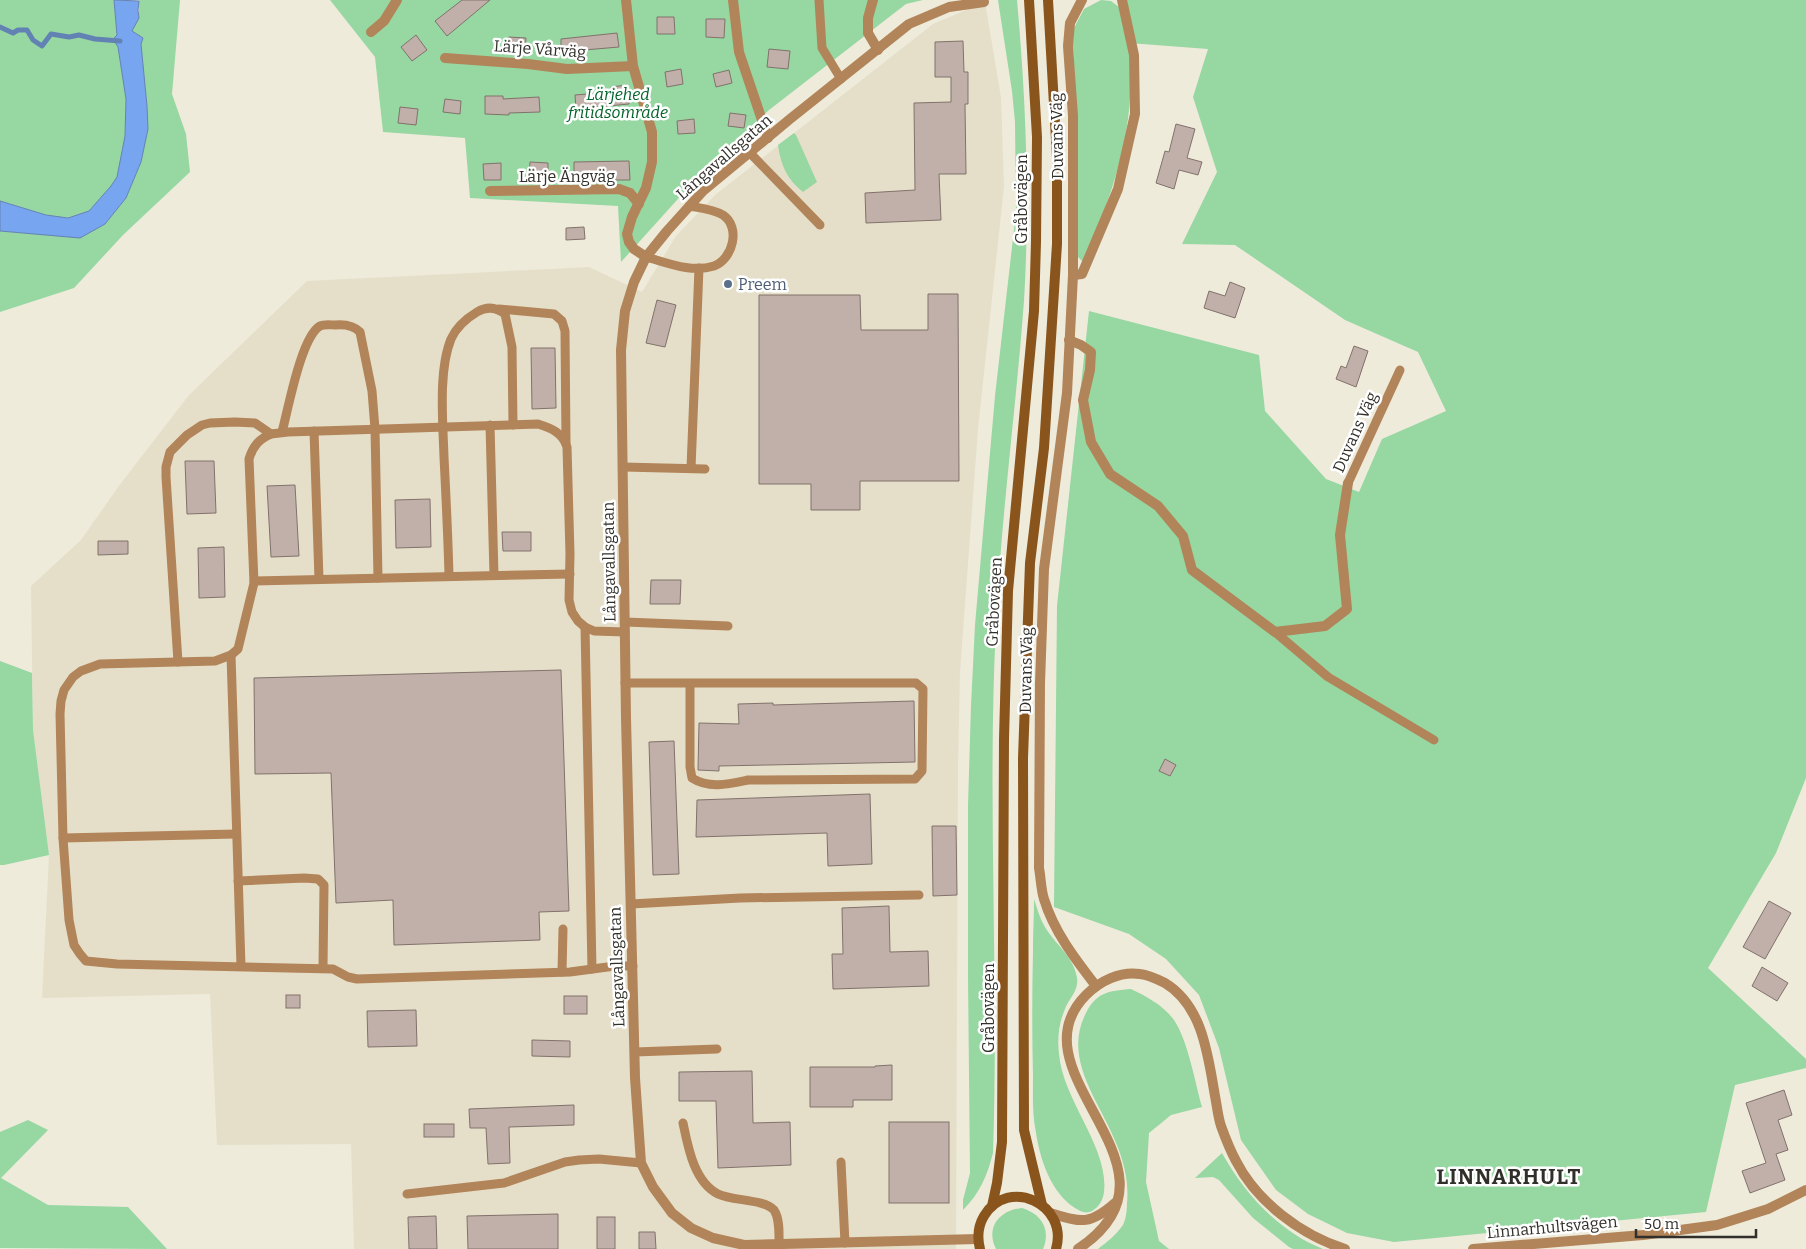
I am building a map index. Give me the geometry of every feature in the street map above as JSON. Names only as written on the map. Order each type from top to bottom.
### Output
[{"type":"main road","name":"Gråbovägen","points":[[979,1244],[981,1221],[992,1206],[1002,1142],[1004,738],[1008,592],[1034,311],[1036,242],[1037,137],[1029,0]]},
{"type":"main road","name":"Gråbovägen","points":[[1048,0],[1057,157],[1057,244],[1044,448],[1030,563],[1023,758],[1024,1130],[1042,1204],[1050,1213],[1058,1231],[1056,1249]]},
{"type":"main road","points":[[992,1206],[1013,1197],[1028,1198],[1042,1204]]},
{"type":"street","points":[[371,32],[384,21],[397,0]]},
{"type":"street","points":[[626,0],[633,66],[652,132],[652,162],[646,188],[632,217],[627,234],[629,242],[634,249],[646,257]]},
{"type":"street","points":[[734,0],[734,21],[739,52],[768,138]]},
{"type":"street","points":[[872,0],[868,18],[868,33],[878,50]]},
{"type":"street","name":"Duvans Väg","points":[[1082,0],[1076,7],[1070,23],[1068,46],[1073,116],[1072,275],[1067,393],[1044,569],[1040,683],[1039,868],[1044,898],[1056,927],[1071,953],[1096,986]]},
{"type":"street","points":[[1072,275],[1082,274],[1118,189],[1135,114],[1134,55],[1122,0]]},
{"type":"street","name":"Långavallsgatan","points":[[979,1244],[871,1246],[845,1243],[779,1244],[742,1248],[691,1228],[672,1213],[653,1187],[641,1163],[634,1052],[625,683],[621,350],[625,311],[634,282],[646,257],[703,192],[909,24],[949,7],[984,2]]},
{"type":"street","name":"Lärje Vårväg","points":[[445,58],[567,69],[633,66]]},
{"type":"street","name":"Lärje Ängväg","points":[[490,191],[619,190],[630,193],[639,204]]},
{"type":"street","points":[[1069,340],[1091,352],[1090,370],[1083,400],[1091,442],[1110,474],[1158,506],[1183,536],[1192,570],[1275,632]]},
{"type":"street","name":"Duvans Väg","points":[[1275,632],[1325,626],[1347,608],[1340,536],[1348,483]]},
{"type":"street","points":[[1078,1249],[1103,1229],[1111,1218],[1120,1190],[1116,1162],[1098,1119],[1072,1070],[1067,1035],[1072,1012],[1086,995],[1096,986],[1120,974],[1132,973],[1145,974],[1157,978],[1172,987],[1186,1001],[1197,1019],[1204,1042],[1220,1125],[1236,1162],[1250,1183],[1270,1206],[1295,1225],[1320,1239],[1345,1249]]},
{"type":"street","name":"Linnarhultsvägen","points":[[1474,1249],[1643,1235],[1717,1225],[1768,1209],[1806,1190]]},
{"type":"street","points":[[1050,1213],[1076,1220],[1086,1220],[1096,1218],[1118,1201]]},
{"type":"lane","points":[[819,0],[822,48],[841,79]]},
{"type":"lane","points":[[750,153],[820,225]]},
{"type":"lane","points":[[646,257],[680,267],[699,268],[715,265],[723,260],[731,248],[734,236],[730,224],[724,216],[709,210],[689,206]]},
{"type":"lane","points":[[691,468],[699,268]]},
{"type":"lane","points":[[449,576],[443,426],[444,374],[451,340],[457,329],[472,315],[482,309],[492,307],[554,314],[562,321],[565,331],[569,600],[572,612],[578,621],[594,631],[625,627],[728,626]]},
{"type":"lane","points":[[499,309],[505,314],[512,347],[513,425]]},
{"type":"lane","points":[[282,432],[303,352],[314,331],[321,325],[351,326],[360,332],[372,391],[375,429],[378,578]]},
{"type":"lane","name":"Duvans Väg","points":[[1348,483],[1400,370]]},
{"type":"lane","points":[[178,662],[166,478],[167,458],[170,452],[187,435],[202,425],[210,423],[255,423],[271,434]]},
{"type":"lane","points":[[566,443],[556,431],[538,424],[282,432],[271,434],[259,440],[252,450],[249,459],[254,581],[245,626],[238,649],[231,655],[215,661],[100,664],[81,671],[69,682],[64,690],[60,714],[63,838],[69,920],[74,945],[86,961],[117,964],[323,968],[333,969],[348,977],[357,979],[562,972],[633,966]]},
{"type":"lane","points":[[490,425],[494,575]]},
{"type":"lane","points":[[314,431],[318,579]]},
{"type":"lane","points":[[623,467],[705,469]]},
{"type":"lane","points":[[254,581],[570,574]]},
{"type":"lane","points":[[585,627],[592,969]]},
{"type":"lane","points":[[1275,632],[1328,677],[1434,740]]},
{"type":"lane","points":[[231,655],[241,966]]},
{"type":"lane","points":[[625,683],[690,683],[916,683],[923,690],[922,771],[915,779],[748,780],[712,785],[700,783],[692,778],[690,767],[690,683]]},
{"type":"lane","points":[[63,838],[236,834]]},
{"type":"lane","points":[[238,880],[304,878],[318,879],[324,885],[323,968]]},
{"type":"lane","points":[[631,904],[740,898],[919,895]]},
{"type":"lane","points":[[562,972],[563,930]]},
{"type":"lane","points":[[634,1052],[717,1049]]},
{"type":"lane","points":[[683,1123],[694,1166],[703,1180],[718,1194],[764,1204],[774,1210],[778,1222],[779,1244]]},
{"type":"lane","points":[[407,1194],[504,1183],[565,1162],[579,1160],[599,1159],[641,1163]]},
{"type":"lane","points":[[841,1162],[845,1243]]},
{"type":"shaded area","points":[[985,2],[1001,97],[1004,187],[978,429],[960,672],[956,1249],[354,1249],[351,1144],[217,1145],[210,994],[42,998],[49,855],[33,730],[31,586],[81,540],[118,487],[189,395],[307,281],[589,267],[642,292],[676,236],[715,195],[933,24]]},
{"type":"green space","points":[[0,0],[114,0],[117,35],[113,40],[118,47],[126,99],[125,136],[117,177],[89,211],[67,218],[46,215],[0,201]]},
{"type":"green space","points":[[139,0],[180,0],[172,94],[186,134],[190,172],[123,235],[74,288],[0,312],[0,231],[20,233],[105,224],[126,198],[141,162],[148,129],[141,44],[143,38],[131,31],[139,18]]},
{"type":"green space","name":"Lärjehed fritidsområde","points":[[330,0],[923,0],[906,4],[769,110],[705,169],[621,262],[618,206],[470,198],[465,138],[383,132],[375,57]]},
{"type":"green space","points":[[998,0],[1017,0],[1026,150],[1026,263],[1021,342],[1001,544],[996,625],[993,757],[995,1021],[993,1153],[982,1184],[963,1210],[963,1200],[970,1173],[968,806],[975,625],[995,396],[1016,212],[1015,122]]},
{"type":"green space","points":[[1101,0],[1111,1],[1119,7],[1118,0],[1806,0],[1806,778],[1776,853],[1708,968],[1806,1059],[1806,1068],[1735,1085],[1706,1212],[1394,1242],[1347,1233],[1308,1214],[1276,1190],[1241,1140],[1219,1048],[1199,995],[1166,959],[1129,934],[1054,907],[1057,606],[1089,311],[1259,355],[1265,411],[1326,479],[1359,492],[1382,439],[1446,411],[1418,352],[1345,320],[1235,245],[1182,244],[1217,172],[1193,97],[1208,49],[1129,43],[1130,97],[1125,140],[1120,161],[1100,222],[1083,262],[1078,257],[1078,144],[1073,44],[1074,28],[1084,9]]},
{"type":"green space","points":[[794,133],[817,182],[803,192],[786,172],[778,145]]},
{"type":"green space","points":[[0,661],[32,673],[33,730],[49,855],[4,865],[0,865]]},
{"type":"green space","points":[[1034,899],[1043,924],[1068,957],[1077,978],[1077,987],[1061,1020],[1058,1048],[1062,1072],[1068,1089],[1093,1141],[1104,1175],[1102,1200],[1092,1211],[1088,1212],[1079,1211],[1067,1202],[1053,1185],[1040,1154],[1035,1126],[1032,1029]]},
{"type":"green space","points":[[1131,989],[1151,999],[1163,1008],[1177,1025],[1188,1054],[1202,1107],[1171,1115],[1149,1133],[1146,1182],[1159,1241],[1169,1249],[1098,1249],[1123,1225],[1127,1211],[1127,1187],[1124,1165],[1119,1150],[1093,1096],[1081,1064],[1078,1048],[1079,1032],[1089,1007],[1098,997],[1109,992]]},
{"type":"green space","points":[[28,1120],[48,1130],[1,1178],[48,1205],[128,1207],[167,1249],[0,1248],[0,1132]]},
{"type":"green space","points":[[1222,1153],[1241,1182],[1264,1210],[1307,1242],[1323,1249],[1293,1249],[1289,1247],[1253,1218],[1219,1180],[1213,1177],[1195,1178]]},
{"type":"green space","points":[[1022,1208],[1035,1214],[1043,1224],[1046,1235],[1043,1249],[996,1249],[992,1234],[997,1221],[1007,1212]]},
{"type":"water","points":[[114,0],[139,1],[139,18],[132,31],[143,38],[141,44],[148,129],[141,162],[126,198],[105,224],[80,238],[0,231],[0,201],[46,215],[68,218],[89,211],[117,177],[125,136],[126,99],[118,47],[113,39],[117,35]]},
{"type":"building","points":[[462,0],[490,0],[447,36],[435,21]]},
{"type":"building","points":[[657,17],[674,17],[675,34],[657,34]]},
{"type":"building","points":[[706,19],[725,19],[724,38],[706,37]]},
{"type":"building","points":[[617,33],[619,47],[561,52],[561,39]]},
{"type":"building","points":[[416,35],[427,50],[412,61],[401,47]]},
{"type":"building","points":[[509,37],[526,38],[525,52],[508,50]]},
{"type":"building","points":[[963,41],[964,72],[968,72],[968,104],[965,104],[966,174],[939,174],[941,220],[866,223],[865,193],[915,190],[914,103],[951,102],[951,77],[935,77],[935,42]]},
{"type":"building","points":[[769,49],[790,51],[788,69],[767,67]]},
{"type":"building","points":[[681,69],[683,84],[667,87],[665,72]]},
{"type":"building","points":[[729,70],[732,83],[716,87],[713,74]]},
{"type":"building","points":[[627,85],[629,104],[576,109],[575,95],[612,92],[611,87]]},
{"type":"building","points":[[485,96],[503,96],[503,99],[539,97],[540,112],[509,113],[509,115],[485,114]]},
{"type":"building","points":[[445,99],[461,101],[460,114],[443,112]]},
{"type":"building","points":[[400,107],[418,109],[416,125],[398,123]]},
{"type":"building","points":[[730,113],[746,115],[744,128],[728,126]]},
{"type":"building","points":[[694,119],[695,133],[678,134],[677,121]]},
{"type":"building","points":[[1176,124],[1195,129],[1187,158],[1202,162],[1198,175],[1179,170],[1174,189],[1156,183],[1165,151],[1169,152]]},
{"type":"building","points":[[629,161],[630,180],[574,180],[574,162]]},
{"type":"building","points":[[530,162],[548,163],[548,180],[529,179]]},
{"type":"building","points":[[501,163],[501,180],[484,180],[483,164]]},
{"type":"building","points":[[584,227],[585,239],[566,240],[566,228]]},
{"type":"building","points":[[1230,282],[1245,288],[1235,318],[1204,308],[1209,291],[1225,296]]},
{"type":"building","points":[[928,294],[958,294],[959,481],[860,481],[860,510],[811,510],[811,484],[759,484],[759,295],[860,295],[861,330],[928,330]]},
{"type":"building","points":[[657,300],[676,305],[665,347],[646,343]]},
{"type":"building","points":[[1354,346],[1368,351],[1356,387],[1336,379],[1341,366],[1346,368]]},
{"type":"building","points":[[531,348],[555,348],[556,408],[532,409]]},
{"type":"building","points":[[185,461],[214,461],[216,513],[187,514]]},
{"type":"building","points":[[295,485],[299,556],[271,557],[267,486]]},
{"type":"building","points":[[430,499],[431,547],[396,548],[395,500]]},
{"type":"building","points":[[502,532],[531,532],[531,551],[503,551]]},
{"type":"building","points":[[98,541],[128,541],[128,554],[98,555]]},
{"type":"building","points":[[224,547],[225,597],[199,598],[198,548]]},
{"type":"building","points":[[651,580],[681,580],[680,604],[650,604]]},
{"type":"building","points":[[561,670],[569,911],[539,912],[540,940],[394,945],[393,900],[336,903],[331,773],[255,774],[254,678]]},
{"type":"building","points":[[914,701],[915,762],[719,766],[719,771],[698,770],[699,723],[739,724],[738,704],[773,703],[773,705]]},
{"type":"building","points":[[674,741],[679,874],[653,875],[649,742]]},
{"type":"building","points":[[1165,759],[1176,765],[1170,776],[1159,771]]},
{"type":"building","points":[[870,794],[872,864],[828,866],[827,833],[696,837],[697,800]]},
{"type":"building","points":[[932,826],[956,826],[957,895],[933,896]]},
{"type":"building","points":[[1769,901],[1791,913],[1765,959],[1743,947]]},
{"type":"building","points":[[889,906],[890,952],[928,951],[929,986],[833,989],[832,954],[843,954],[842,908]]},
{"type":"building","points":[[1762,967],[1788,983],[1777,1001],[1752,986]]},
{"type":"building","points":[[286,995],[300,995],[300,1008],[286,1008]]},
{"type":"building","points":[[564,996],[587,996],[587,1014],[564,1014]]},
{"type":"building","points":[[416,1010],[417,1046],[368,1047],[367,1011]]},
{"type":"building","points":[[532,1040],[570,1041],[570,1057],[532,1056]]},
{"type":"building","points":[[892,1065],[892,1100],[853,1100],[853,1107],[810,1107],[810,1067],[875,1067]]},
{"type":"building","points":[[752,1071],[753,1123],[790,1122],[791,1165],[718,1168],[716,1101],[679,1101],[679,1072]]},
{"type":"building","points":[[1784,1090],[1792,1115],[1778,1120],[1788,1150],[1776,1154],[1785,1180],[1750,1193],[1742,1171],[1766,1163],[1746,1103]]},
{"type":"building","points":[[574,1105],[574,1125],[509,1127],[510,1163],[488,1164],[486,1128],[470,1128],[469,1109]]},
{"type":"building","points":[[889,1122],[949,1122],[949,1203],[889,1203]]},
{"type":"building","points":[[424,1124],[454,1124],[454,1137],[424,1137]]},
{"type":"building","points":[[558,1214],[558,1249],[468,1249],[467,1216]]},
{"type":"building","points":[[436,1216],[437,1249],[409,1249],[408,1217]]},
{"type":"building","points":[[597,1217],[615,1217],[615,1249],[597,1249]]},
{"type":"building","points":[[639,1232],[655,1232],[656,1249],[639,1249]]},
{"type":"waterway","points":[[0,27],[13,33],[18,30],[27,30],[33,40],[42,46],[51,34],[69,37],[79,35],[95,39],[120,41]]},
{"type":"place","name":"Preem","points":[[728,284]]},
{"type":"district","name":"LINNARHULT","points":[[1509,1177]]}]
